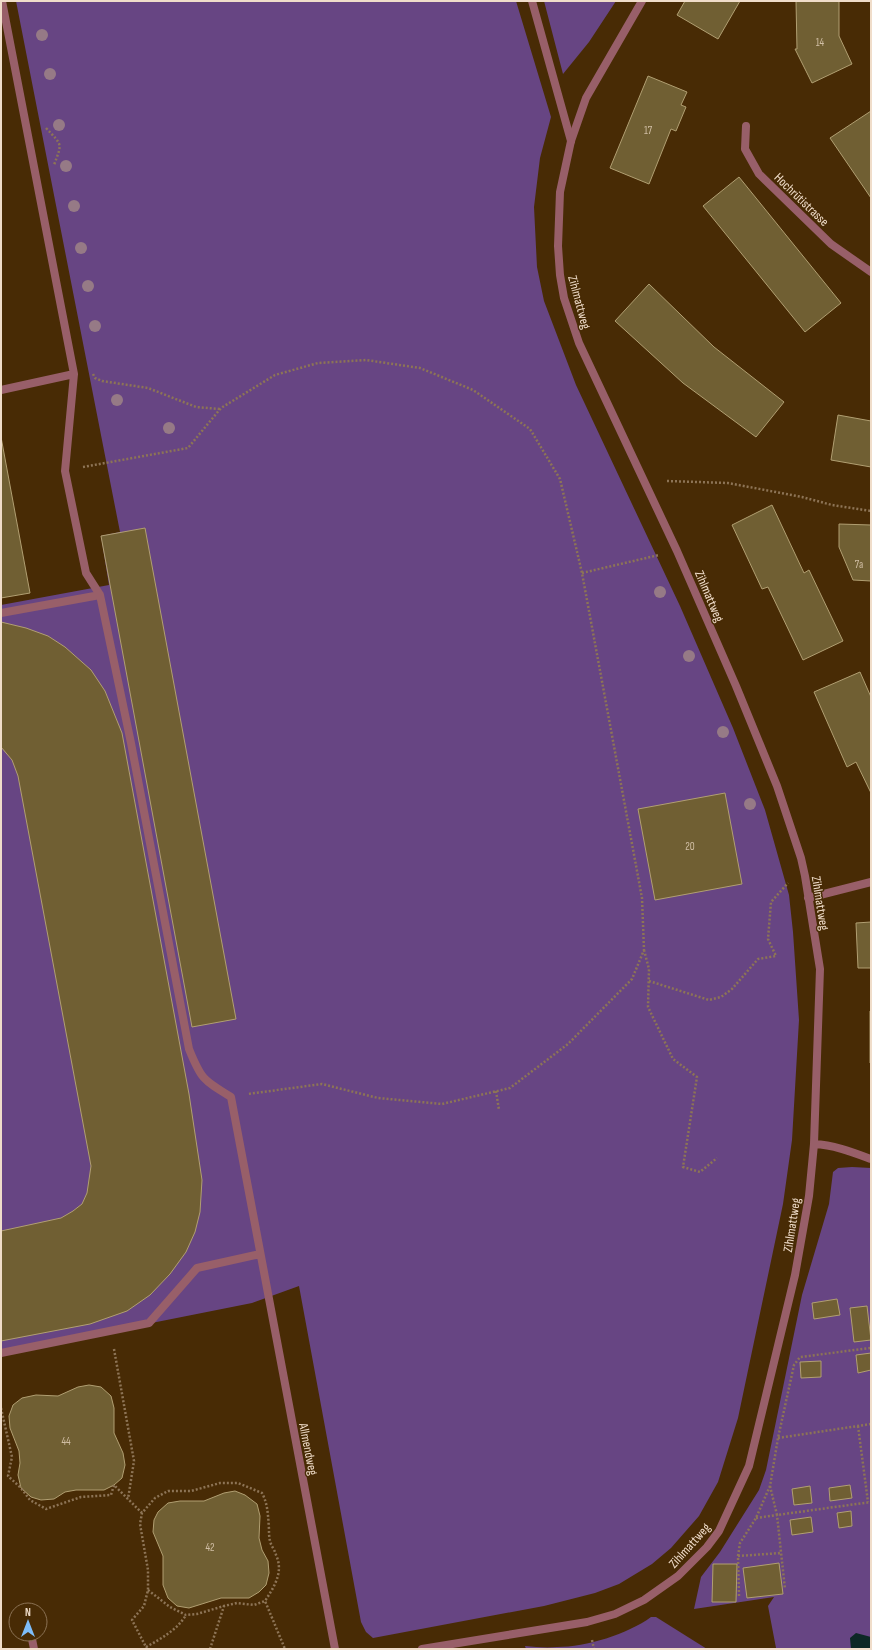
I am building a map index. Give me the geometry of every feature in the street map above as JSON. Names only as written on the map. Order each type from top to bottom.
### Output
[{"type":"street","points":[[2,1],[74,374],[65,470],[86,573],[100,595],[131,743],[189,1049],[197,1069],[206,1081],[231,1097]]},
{"type":"street","points":[[532,1],[571,141]]},
{"type":"street","name":"Zihlmattweg","points":[[422,1649],[587,1622],[614,1614],[644,1600],[678,1576],[707,1547],[719,1531],[750,1466],[795,1274],[809,1196],[814,1144],[820,969],[805,876],[777,786],[678,551],[579,343],[564,298],[559,260],[558,216],[560,192],[571,141],[586,98],[642,1]]},
{"type":"street","name":"Hochrütistrasse","points":[[746,126],[745,149],[759,174],[831,244],[871,272]]},
{"type":"street","points":[[1,390],[74,374]]},
{"type":"street","points":[[1,613],[100,595]]},
{"type":"street","points":[[808,898],[871,882]]},
{"type":"street","name":"Allmendweg","points":[[231,1097],[335,1649]]},
{"type":"street","points":[[814,1144],[826,1145],[850,1151],[871,1159]]},
{"type":"street","points":[[1,1353],[149,1323],[197,1268],[260,1254]]},
{"type":"path","points":[[43,122],[45,128],[59,142],[60,146],[53,170]]},
{"type":"path","points":[[65,470],[188,448],[221,409],[275,375],[326,363],[366,360],[420,368],[473,390],[530,429],[560,479],[582,573],[642,898],[644,950],[649,969],[648,1007],[674,1059],[697,1077],[683,1166],[700,1172],[717,1158]]},
{"type":"path","points":[[92,371],[95,378],[102,381],[148,388],[196,408],[221,409]]},
{"type":"path","points":[[667,480],[728,483],[802,497],[832,505],[871,511]]},
{"type":"path","points":[[582,573],[678,551]]},
{"type":"path","points":[[649,981],[709,1000],[721,997],[732,989],[758,959],[776,956],[768,939],[771,902],[788,882],[805,876]]},
{"type":"path","points":[[231,1097],[322,1084],[378,1098],[442,1104],[510,1088],[568,1044],[632,979],[644,950]]},
{"type":"path","points":[[496,1091],[499,1110]]},
{"type":"path","points":[[111,1330],[134,1460],[128,1499]]},
{"type":"path","points":[[739,1596],[738,1556],[740,1543],[756,1518],[770,1486],[778,1438],[794,1365],[800,1357],[871,1348]]},
{"type":"path","points":[[1,1408],[12,1457],[8,1476],[21,1488],[30,1500],[46,1509],[81,1497],[111,1496],[114,1485],[142,1513]]},
{"type":"path","points":[[778,1438],[871,1424]]},
{"type":"path","points":[[756,1518],[870,1502],[858,1426]]},
{"type":"path","points":[[148,1590],[170,1607],[186,1615],[197,1614],[224,1606],[237,1604],[254,1605],[265,1601],[275,1585],[279,1575],[279,1566],[270,1541],[268,1513],[262,1493],[238,1483],[220,1483],[191,1491],[168,1491],[155,1498],[142,1513],[140,1524],[148,1570],[148,1590],[144,1606],[132,1620],[147,1648],[168,1635],[180,1624],[186,1615]]},
{"type":"path","points":[[770,1486],[777,1514],[785,1589]]},
{"type":"path","points":[[738,1556],[781,1553]]},
{"type":"path","points":[[265,1601],[285,1649]]},
{"type":"path","points":[[210,1649],[224,1606]]},
{"type":"shaded area","points":[[16,1],[516,1],[551,117],[540,158],[534,207],[537,267],[544,301],[576,385],[680,606],[733,728],[765,810],[789,895],[799,1020],[792,1140],[783,1204],[738,1418],[718,1482],[699,1516],[671,1548],[652,1564],[619,1584],[595,1593],[544,1606],[373,1638],[366,1632],[361,1622],[299,1286],[252,1303],[1,1353],[1,605],[109,585],[101,536],[120,532]]},
{"type":"shaded area","points":[[544,1],[616,1],[589,42],[563,74]]},
{"type":"shaded area","points":[[838,1168],[871,1168],[871,1649],[771,1649],[776,1648],[768,1606],[774,1597],[694,1609],[701,1577],[720,1552],[759,1490],[766,1470],[802,1295],[829,1204],[833,1172]]},
{"type":"shaded area","points":[[651,1617],[656,1617],[707,1649],[526,1649],[525,1646],[545,1647],[581,1645],[619,1634],[631,1629]]},
{"type":"water","points":[[856,1633],[871,1637],[871,1649],[851,1649],[850,1638]]},
{"type":"building","points":[[685,1],[740,1],[718,39],[677,15]]},
{"type":"building","points":[[796,1],[839,1],[839,36],[852,64],[812,83],[795,49],[797,49]]},
{"type":"building","points":[[648,76],[687,92],[681,105],[686,107],[676,131],[671,129],[649,184],[610,168]]},
{"type":"building","points":[[871,111],[871,198],[830,138]]},
{"type":"building","points":[[739,177],[841,303],[805,332],[703,206]]},
{"type":"building","points":[[649,284],[714,347],[784,402],[756,437],[683,383],[615,321]]},
{"type":"building","points":[[838,415],[871,421],[871,467],[831,460]]},
{"type":"building","points":[[1,437],[30,593],[1,598]]},
{"type":"building","points":[[772,505],[804,573],[809,570],[843,641],[803,660],[768,587],[762,589],[732,525]]},
{"type":"building","points":[[839,524],[871,525],[871,581],[853,580],[839,547]]},
{"type":"building","points":[[145,528],[236,1019],[192,1027],[101,536]]},
{"type":"building","points":[[1,622],[26,628],[48,636],[65,647],[91,670],[105,691],[122,733],[189,1094],[202,1180],[200,1212],[195,1232],[186,1252],[170,1274],[150,1295],[127,1311],[90,1324],[1,1341],[1,1231],[61,1218],[73,1211],[82,1204],[87,1193],[91,1166],[18,776],[12,760],[1,747]]},
{"type":"building","points":[[860,672],[871,697],[871,793],[856,762],[847,767],[814,692]]},
{"type":"building","points":[[725,793],[742,884],[655,900],[638,809]]},
{"type":"building","points":[[871,922],[871,968],[858,968],[856,923]]},
{"type":"building","points":[[871,1011],[871,1063],[870,1063]]},
{"type":"building","points":[[837,1299],[840,1315],[814,1319],[812,1303]]},
{"type":"building","points":[[867,1306],[871,1340],[854,1342],[850,1308]]},
{"type":"building","points":[[871,1353],[871,1370],[858,1373],[856,1355]]},
{"type":"building","points":[[821,1361],[821,1377],[801,1378],[800,1362]]},
{"type":"building","points":[[89,1385],[101,1387],[111,1396],[114,1408],[114,1433],[123,1453],[125,1465],[122,1478],[114,1485],[104,1490],[76,1490],[65,1492],[54,1499],[41,1500],[31,1497],[21,1488],[18,1475],[20,1463],[19,1451],[10,1428],[9,1416],[13,1405],[22,1398],[36,1395],[58,1396],[78,1387]]},
{"type":"building","points":[[850,1485],[852,1498],[830,1501],[829,1488]]},
{"type":"building","points":[[810,1486],[812,1503],[794,1505],[792,1489]]},
{"type":"building","points":[[235,1491],[245,1495],[257,1504],[260,1516],[259,1538],[262,1550],[268,1561],[269,1573],[266,1585],[259,1592],[249,1598],[221,1598],[189,1608],[177,1606],[168,1598],[163,1585],[163,1556],[153,1532],[154,1520],[158,1512],[168,1503],[180,1501],[204,1501],[224,1493]]},
{"type":"building","points":[[851,1511],[852,1526],[839,1528],[837,1513]]},
{"type":"building","points":[[811,1517],[813,1532],[792,1535],[790,1520]]},
{"type":"building","points":[[779,1563],[783,1594],[747,1598],[743,1568]]},
{"type":"building","points":[[713,1564],[737,1564],[736,1602],[712,1602]]}]
